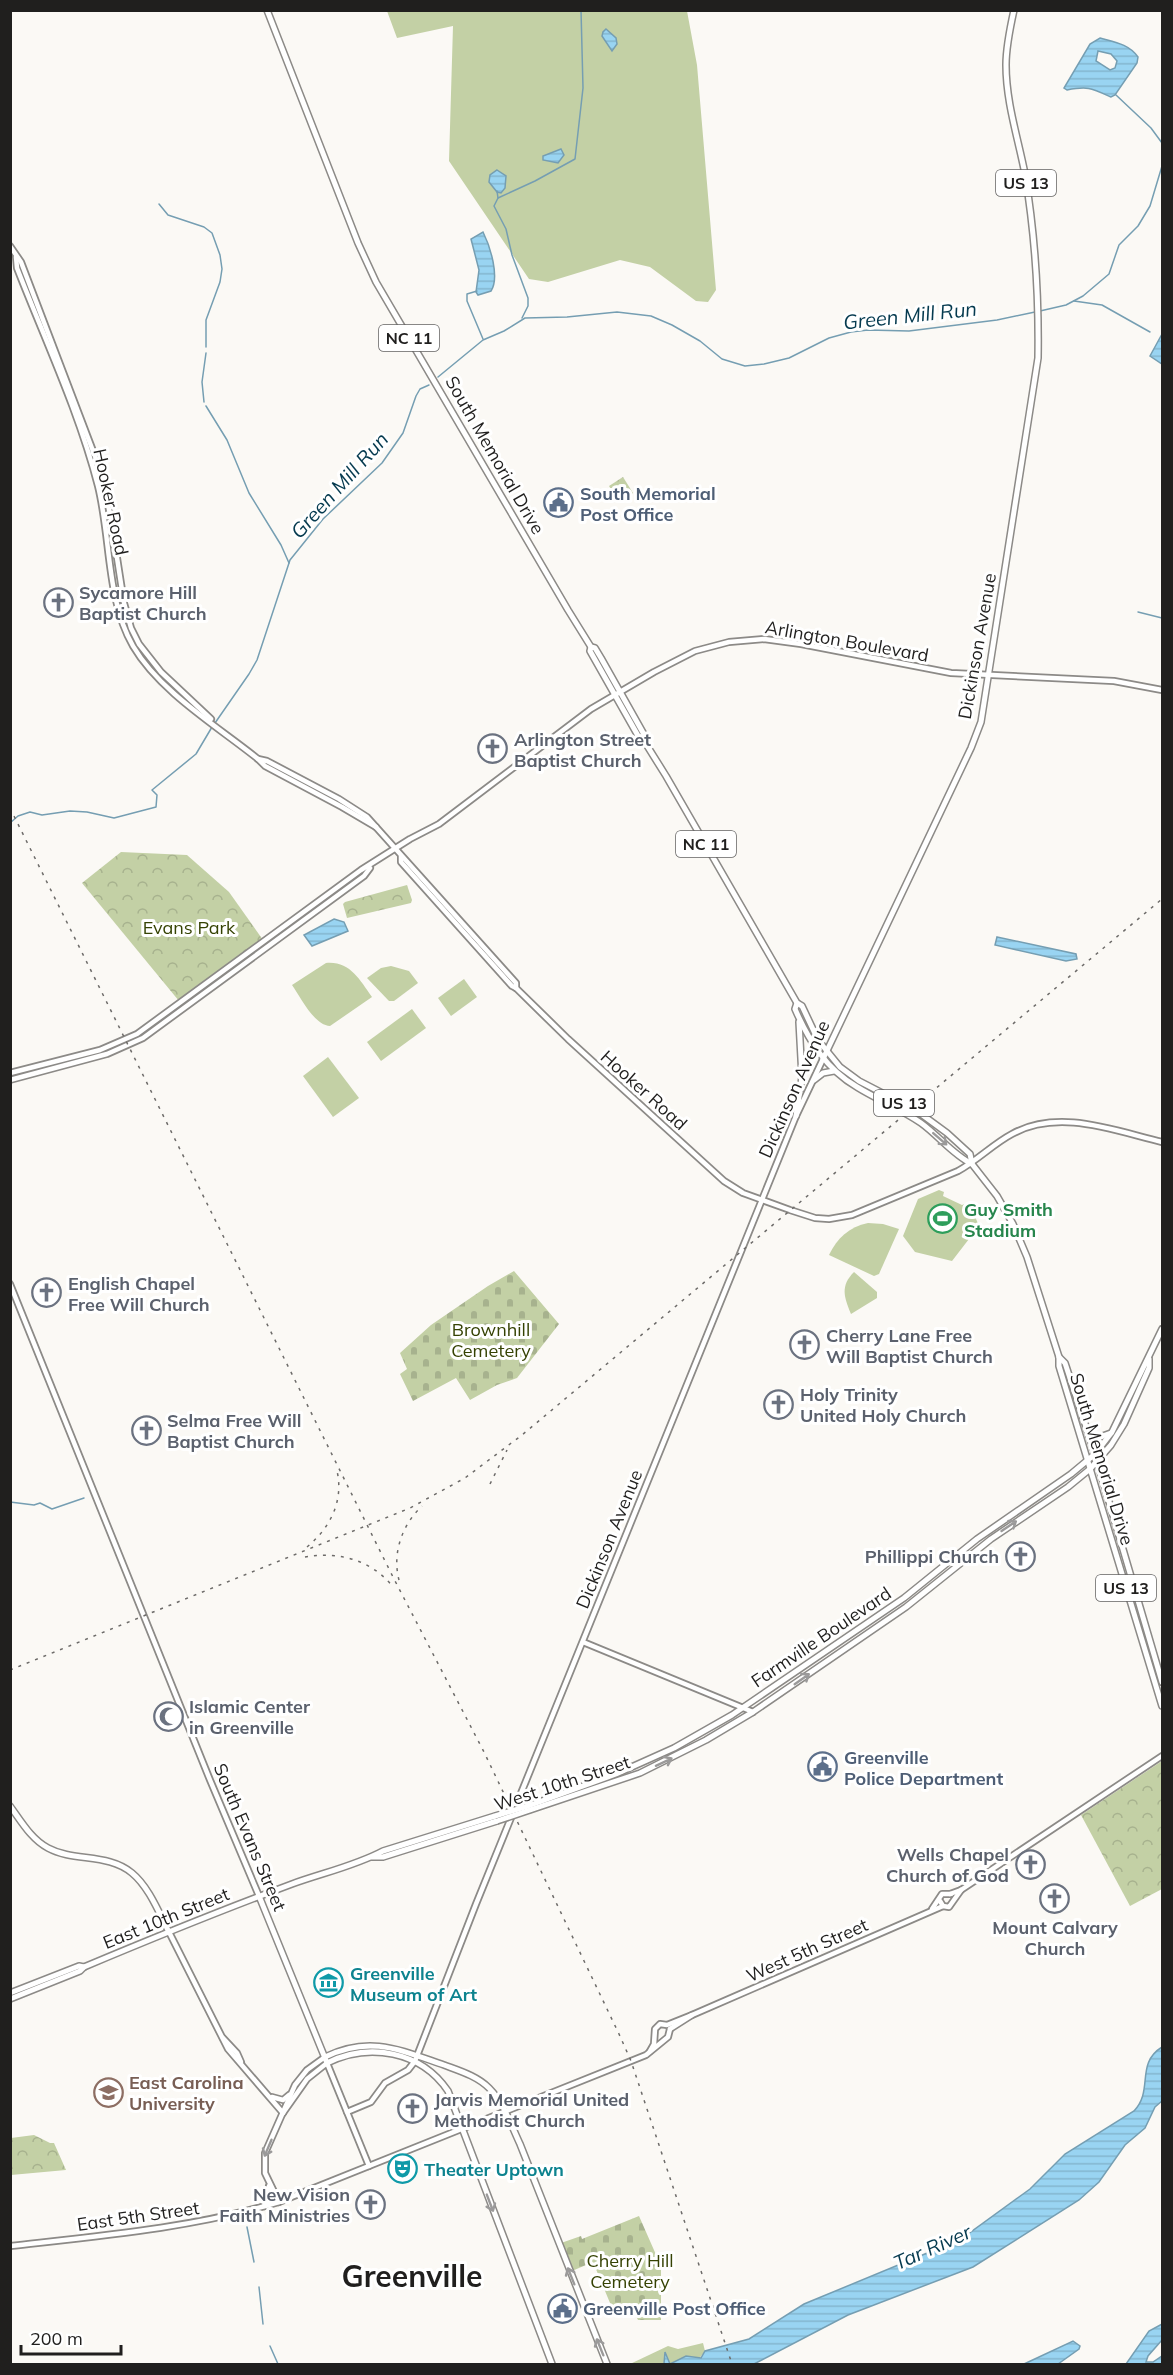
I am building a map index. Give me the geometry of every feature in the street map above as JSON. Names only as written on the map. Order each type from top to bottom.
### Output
[{"type":"main road","name":"South Memorial Drive","points":[[267,10],[358,243],[376,282],[591,647],[590,651],[641,741],[646,744],[797,1003],[802,1006],[814,1034],[840,1067],[859,1081],[903,1103],[947,1133],[970,1154],[972,1164],[1013,1224],[1027,1257],[1059,1357],[1059,1366],[1087,1461],[1162,1706]]},
{"type":"main road","name":"Dickinson Avenue","points":[[347,2112],[371,2102],[385,2083],[404,2073],[416,2058],[796,1116],[971,748],[981,722],[1038,358],[1039,309],[1036,262],[1025,175],[1012,114],[1006,65],[1009,31],[1014,10]]},
{"type":"main road","name":"Hooker Road","points":[[10,246],[89,454],[105,520],[117,607],[130,639],[142,659],[158,677],[265,766],[376,827],[516,983],[516,988],[553,1025],[724,1181],[743,1193],[816,1218],[843,1217],[972,1164],[1012,1134],[1036,1124],[1059,1121],[1162,1142]]},
{"type":"main road","name":"Arlington Boulevard","points":[[10,1073],[96,1058],[125,1048],[143,1038],[213,987],[336,889],[395,849],[439,824],[591,709],[695,651],[746,639],[792,642],[915,667],[989,676],[1104,680],[1162,690]]},
{"type":"main road","name":"South Memorial Drive","points":[[591,647],[595,648],[621,692],[646,738],[646,744]]},
{"type":"main road","name":"Arlington Boulevard","points":[[10,1080],[25,1072],[126,1040],[320,908],[364,876],[372,866]]},
{"type":"main road","points":[[320,908],[336,889]]},
{"type":"main road","points":[[213,987],[228,969]]},
{"type":"main road","name":"South Memorial Drive","points":[[797,1003],[794,1006],[809,1040],[834,1071],[856,1087],[915,1119],[962,1159],[972,1164]]},
{"type":"main road","points":[[143,1038],[143,1034],[163,1016]]},
{"type":"main road","points":[[796,1116],[802,1077],[799,1018]]},
{"type":"main road","points":[[94,1052],[96,1058]]},
{"type":"main road","points":[[814,1080],[823,1072],[834,1071]]},
{"type":"main road","name":"South Evans Street","points":[[10,1284],[369,2166]]},
{"type":"main road","points":[[1149,1358],[1162,1329]]},
{"type":"main road","name":"South Memorial Drive","points":[[1059,1357],[1065,1363],[1088,1431],[1162,1682]]},
{"type":"main road","name":"Farmville Boulevard","points":[[744,1708],[904,1598],[977,1539],[1064,1480],[1087,1461],[1112,1432],[1149,1358]]},
{"type":"main road","name":"Farmville Boulevard","points":[[753,1712],[906,1607],[990,1539],[1075,1482],[1090,1469],[1118,1435],[1149,1368],[1149,1358]]},
{"type":"main road","points":[[1088,1431],[1097,1438],[1112,1432]]},
{"type":"main road","points":[[1075,1482],[1086,1480],[1095,1485]]},
{"type":"main road","points":[[583,1642],[753,1712]]},
{"type":"main road","name":"West 10th Street","points":[[529,1808],[642,1763],[697,1736],[744,1708]]},
{"type":"main road","name":"West 10th Street","points":[[259,1896],[370,1858],[382,1851],[640,1773],[691,1748],[753,1712]]},
{"type":"main road","points":[[961,1890],[951,1906],[943,1906],[940,1901],[942,1894],[961,1890],[1162,1756]]},
{"type":"main road","points":[[10,1806],[29,1832],[48,1848],[110,1861],[132,1873],[144,1886],[223,2038],[227,2040],[240,2057],[241,2062],[283,2113]]},
{"type":"main road","points":[[950,1894],[954,1899]]},
{"type":"main road","name":"East 10th Street","points":[[10,1999],[259,1896]]},
{"type":"main road","name":"West 5th Street","points":[[932,1909],[940,1901]]},
{"type":"main road","name":"West 5th Street","points":[[655,2034],[658,2025],[669,2027],[943,1906]]},
{"type":"main road","name":"East 10th Street","points":[[10,1993],[79,1966],[84,1967]]},
{"type":"main road","points":[[369,2166],[649,2053],[668,2037],[669,2027]]},
{"type":"main road","points":[[649,2053],[654,2044],[655,2034],[663,2039]]},
{"type":"main road","points":[[263,2207],[271,2193],[265,2173],[264,2153],[291,2093],[307,2070],[346,2049],[370,2046],[389,2047],[466,2073],[483,2082],[506,2112],[606,2364]]},
{"type":"main road","points":[[416,2058],[440,2080],[448,2091],[552,2364]]},
{"type":"main road","points":[[283,2113],[302,2084],[326,2060]]},
{"type":"main road","points":[[440,2080],[440,2072],[445,2066]]},
{"type":"main road","points":[[270,2096],[283,2100],[291,2093]]},
{"type":"main road","name":"East 5th Street","points":[[10,2246],[202,2221],[279,2202],[369,2166]]},
{"type":"main road","points":[[269,2184],[279,2202]]},
{"type":"green space","points":[[387,11],[687,11],[697,65],[716,290],[708,302],[696,301],[650,267],[620,260],[548,282],[529,279],[449,161],[453,26],[397,38]]},
{"type":"green space","points":[[623,477],[633,493],[619,502],[609,486]]},
{"type":"green space","name":"Evans Park","points":[[121,852],[187,855],[229,892],[263,940],[179,1001],[82,883]]},
{"type":"green space","points":[[407,885],[411,903],[347,918],[343,904],[345,902]]},
{"type":"green space","points":[[326,963],[348,968],[372,997],[330,1026],[313,1016],[292,985]]},
{"type":"green space","points":[[391,966],[409,971],[418,983],[394,1001],[389,1001],[367,978],[381,968]]},
{"type":"green space","points":[[464,979],[477,997],[451,1016],[438,998]]},
{"type":"green space","points":[[412,1009],[426,1028],[381,1061],[367,1042]]},
{"type":"green space","points":[[328,1057],[359,1098],[333,1117],[303,1076]]},
{"type":"green space","name":"Guy Smith Stadium","points":[[939,1190],[944,1192],[943,1196],[962,1205],[969,1202],[979,1226],[952,1261],[915,1252],[903,1236],[918,1199]]},
{"type":"green space","points":[[868,1223],[883,1224],[899,1229],[879,1274],[874,1276],[829,1255],[844,1234]]},
{"type":"green space","name":"Brownhill Cemetery","points":[[514,1271],[559,1324],[517,1378],[497,1385],[470,1400],[456,1378],[413,1401],[400,1374],[407,1369],[400,1353],[431,1325]]},
{"type":"green space","points":[[854,1272],[877,1292],[877,1298],[851,1314],[845,1287]]},
{"type":"green space","points":[[1162,1761],[1162,1889],[1130,1906],[1081,1815]]},
{"type":"green space","points":[[34,2135],[54,2143],[66,2170],[11,2175],[11,2138]]},
{"type":"green space","name":"Cherry Hill Cemetery","points":[[639,2216],[661,2266],[661,2320],[638,2320],[632,2308],[615,2315],[593,2262],[572,2271],[561,2243],[581,2236],[582,2239]]},
{"type":"green space","points":[[703,2343],[705,2351],[699,2359],[691,2357],[670,2364],[664,2353],[664,2364],[630,2364],[668,2346],[678,2349]]},
{"type":"water","points":[[606,29],[616,38],[617,44],[612,51],[602,36]]},
{"type":"water","points":[[1100,38],[1126,46],[1138,57],[1137,63],[1115,95],[1111,97],[1089,89],[1067,90],[1064,88],[1090,44]],"holes":[[[1098,51],[1111,54],[1117,61],[1115,68],[1110,70],[1096,61]]]},
{"type":"water","points":[[561,149],[564,155],[558,163],[543,160],[543,156]]},
{"type":"water","points":[[497,170],[506,176],[505,188],[501,193],[497,192],[489,182],[490,175]]},
{"type":"water","points":[[483,232],[491,253],[495,278],[491,291],[478,295],[476,292],[479,270],[471,239]]},
{"type":"water","points":[[1162,334],[1162,364],[1150,356]]},
{"type":"water","points":[[334,919],[344,922],[348,931],[312,946],[304,935]]},
{"type":"water","points":[[997,937],[1076,954],[1077,959],[1066,961],[995,945]]},
{"type":"water","points":[[1162,2047],[1162,2101],[1155,2107],[1145,2128],[1125,2145],[1099,2182],[1079,2200],[973,2267],[848,2315],[754,2364],[670,2364],[686,2356],[701,2358],[705,2351],[749,2339],[804,2304],[961,2239],[1030,2189],[1065,2154],[1134,2111],[1143,2095],[1149,2061]]},
{"type":"water","points":[[1162,2324],[1162,2340],[1148,2356],[1146,2362],[1153,2362],[1162,2356],[1162,2364],[1126,2364],[1149,2331]]},
{"type":"water","points":[[1073,2341],[1080,2346],[1079,2349],[1058,2364],[1024,2364]]},
{"type":"water","points":[[665,2352],[670,2364],[664,2364]]},
{"type":"waterway","points":[[498,198],[575,159],[583,88],[581,10]]},
{"type":"waterway","points":[[1116,95],[1151,128],[1162,143]]},
{"type":"waterway","name":"Green Mill Run","points":[[1040,311],[1066,305],[1083,296],[1109,274],[1119,245],[1138,226],[1150,206],[1162,166]]},
{"type":"waterway","points":[[497,191],[498,198],[494,206],[506,229],[512,255],[528,298],[528,306],[522,318]]},
{"type":"waterway","points":[[159,204],[168,215],[204,227],[212,233],[220,255],[222,269],[220,282],[206,320],[206,347]]},
{"type":"waterway","points":[[477,291],[467,294],[467,301],[483,339]]},
{"type":"waterway","points":[[1074,301],[1102,305],[1150,332]]},
{"type":"waterway","name":"Green Mill Run","points":[[438,377],[483,340],[525,318],[617,312],[651,316],[700,341],[722,359],[745,366],[789,358],[829,338],[851,332],[909,331],[997,320],[1035,312]]},
{"type":"waterway","points":[[204,402],[202,382],[206,353]]},
{"type":"waterway","name":"Green Mill Run","points":[[215,723],[257,660],[290,560],[323,519],[382,463],[403,433],[420,389],[429,385]]},
{"type":"waterway","points":[[206,406],[227,440],[249,493],[281,545],[289,563]]},
{"type":"waterway","points":[[1138,612],[1162,618]]},
{"type":"waterway","name":"Green Mill Run","points":[[10,823],[18,816],[30,812],[42,815],[70,811],[87,812],[114,818],[156,807],[157,795],[152,790],[196,754],[212,727]]},
{"type":"waterway","name":"Green Mill Run","points":[[10,1502],[34,1505],[40,1503],[52,1509],[84,1498]]},
{"type":"waterway","points":[[247,2227],[254,2262]]},
{"type":"waterway","points":[[259,2287],[263,2324]]},
{"type":"waterway","points":[[270,2346],[278,2364]]},
{"type":"railway","points":[[10,808],[394,1579],[484,1752],[619,2034],[631,2061],[732,2364]]},
{"type":"railway","points":[[10,1670],[410,1508],[465,1478],[522,1435],[1162,899]]},
{"type":"railway","points":[[490,1484],[507,1450]]},
{"type":"railway","points":[[307,1547],[328,1523],[337,1503],[339,1482],[337,1471]]},
{"type":"railway","points":[[399,1580],[397,1560],[400,1540],[409,1522],[422,1506]]},
{"type":"railway","points":[[305,1557],[330,1555],[354,1560],[375,1570],[393,1587]]},
{"type":"place","name":"South Memorial Post Office","points":[[559,503]]},
{"type":"place","name":"Sycamore Hill Baptist Church","points":[[58,602]]},
{"type":"place","name":"Arlington Street Baptist Church","points":[[493,749]]},
{"type":"place","name":"Guy Smith Stadium","points":[[943,1219]]},
{"type":"place","name":"English Chapel Free Will Church","points":[[47,1293]]},
{"type":"place","name":"Cherry Lane Free Will Baptist Church","points":[[805,1345]]},
{"type":"place","name":"Holy Trinity United Holy Church","points":[[779,1404]]},
{"type":"place","name":"Selma Free Will Baptist Church","points":[[146,1430]]},
{"type":"place","name":"Phillippi Church","points":[[1020,1556]]},
{"type":"place","name":"Islamic Center in Greenville","points":[[168,1716]]},
{"type":"place","name":"Greenville Police Department","points":[[823,1767]]},
{"type":"place","name":"Wells Chapel Church of God","points":[[1030,1864]]},
{"type":"place","name":"Mount Calvary Church","points":[[1055,1898]]},
{"type":"place","name":"Greenville Museum of Art","points":[[329,1983]]},
{"type":"place","name":"East Carolina University","points":[[108,2092]]},
{"type":"place","name":"Jarvis Memorial United Methodist Church","points":[[413,2109]]},
{"type":"place","name":"Theater Uptown","points":[[403,2169]]},
{"type":"place","name":"New Vision Faith Ministries","points":[[371,2204]]},
{"type":"place","name":"Greenville Post Office","points":[[562,2308]]},
{"type":"district","name":"Greenville","points":[[412,2276]]},
{"type":"water label","name":"Tar River","points":[[932,2247]]}]
